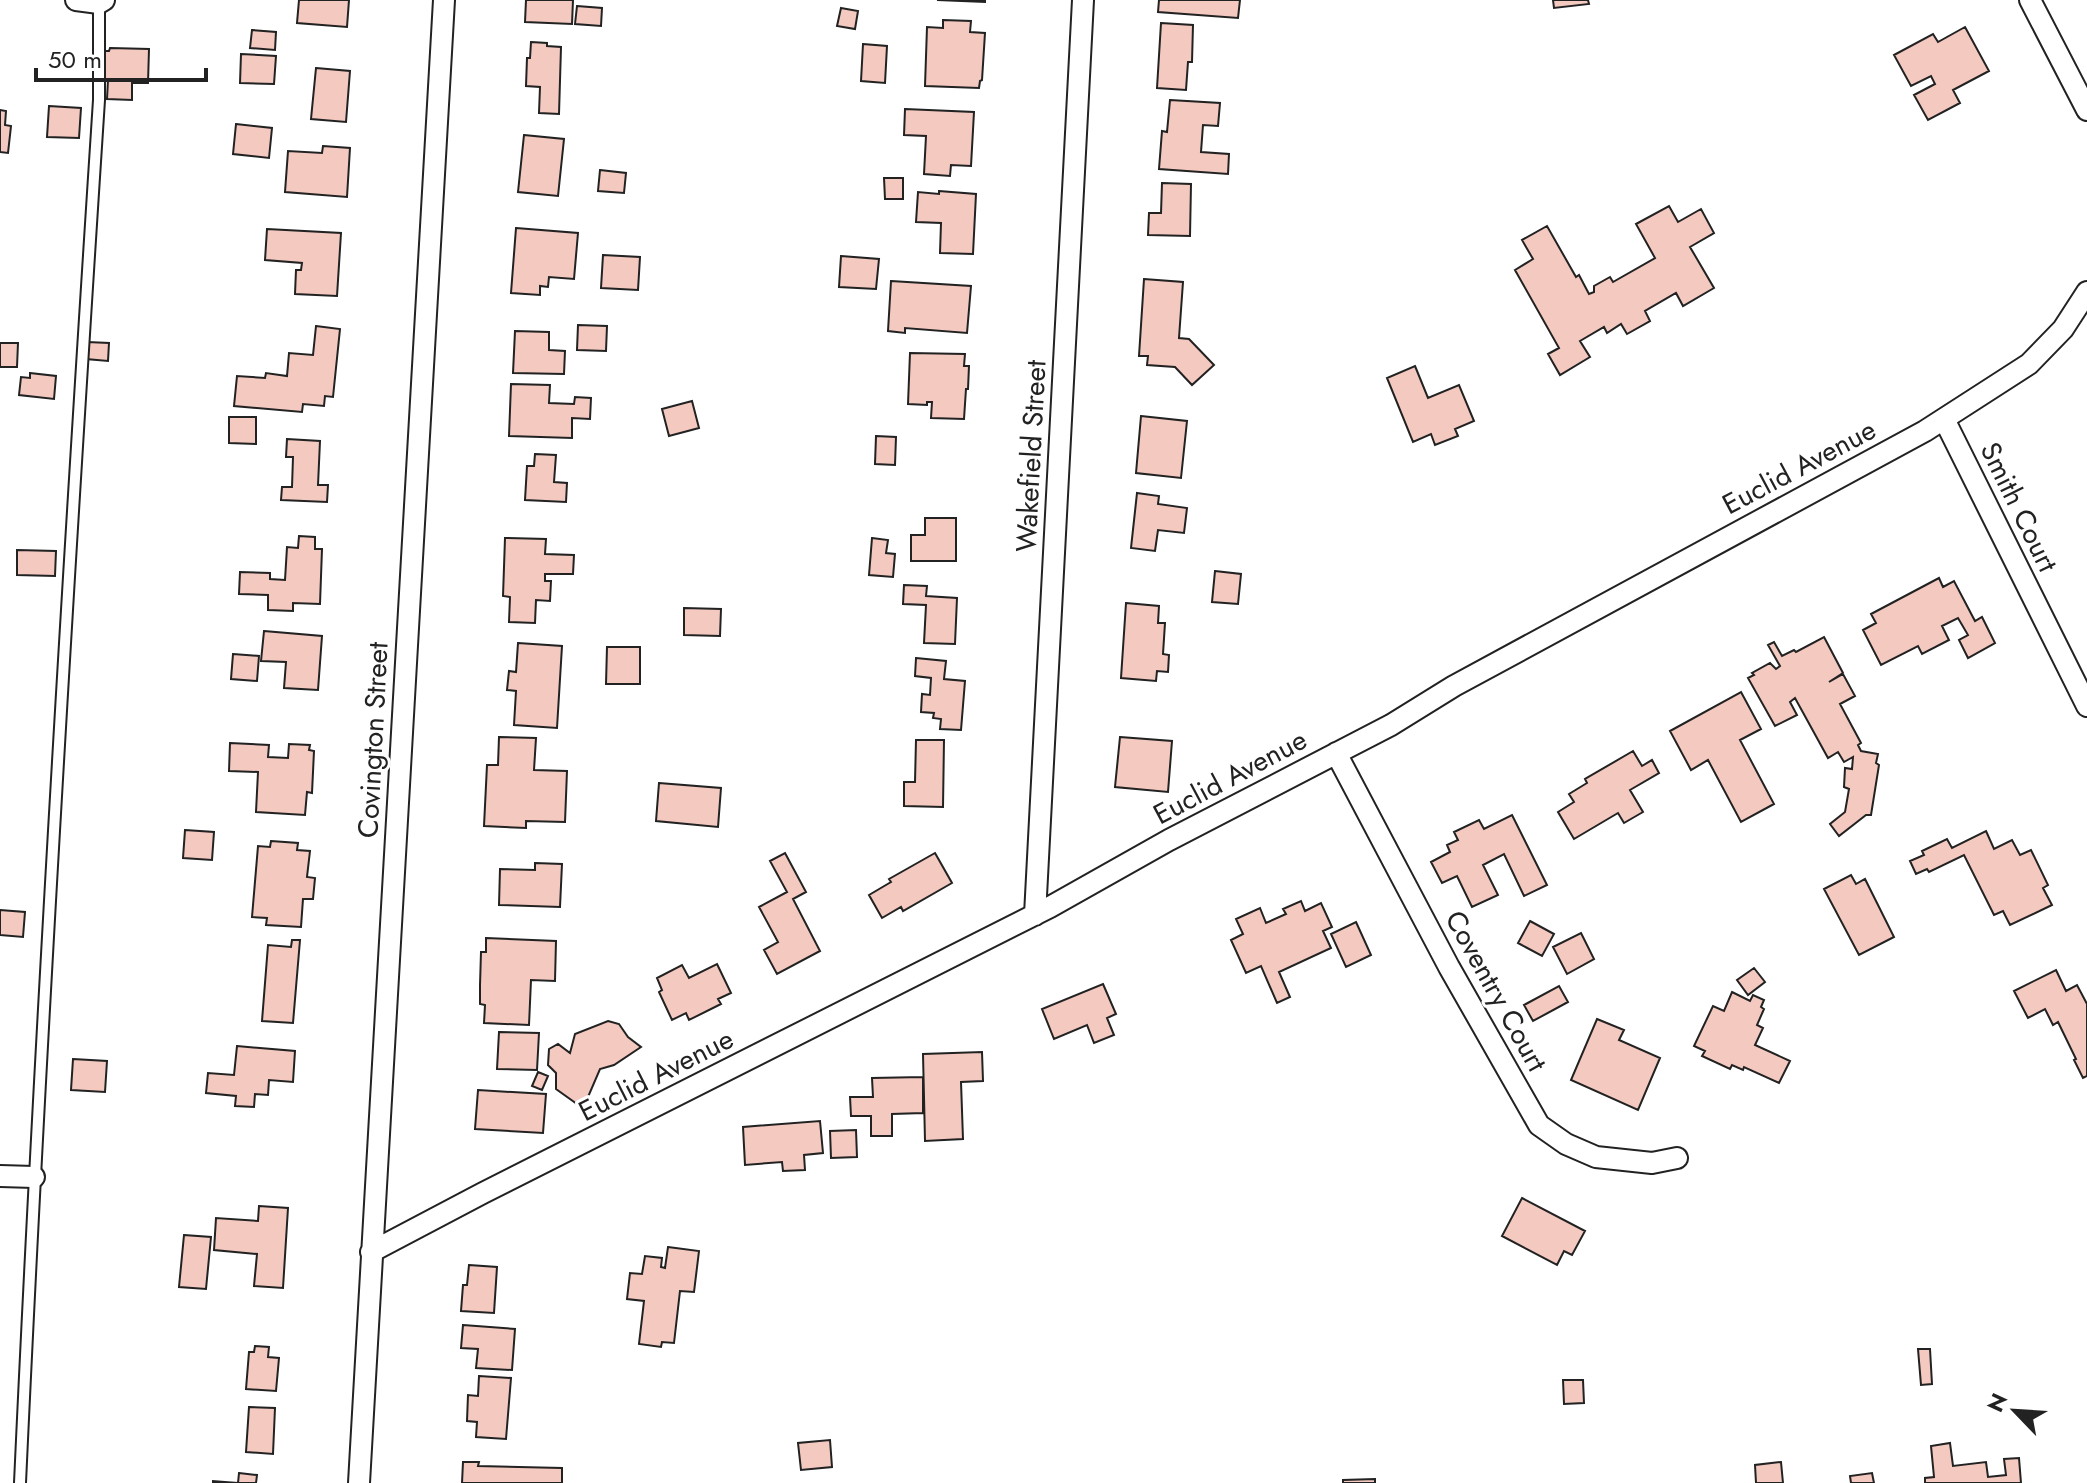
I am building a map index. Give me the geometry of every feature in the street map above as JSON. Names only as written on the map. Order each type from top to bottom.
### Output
[{"type":"street","points":[[76,0],[102,1]]},
{"type":"street","name":"Covington Street","points":[[359,1483],[444,0]]},
{"type":"street","name":"Wakefield Street","points":[[1035,915],[1083,0]]},
{"type":"street","points":[[2030,0],[2087,110]]},
{"type":"street","name":"Euclid Avenue","points":[[371,1252],[1035,915],[1169,840],[1391,725],[1454,686],[1925,431],[2029,364],[2063,329],[2084,297]]},
{"type":"street","name":"Smith Court","points":[[1944,419],[2087,706]]},
{"type":"street","name":"Coventry Court","points":[[1336,753],[1449,967],[1539,1125],[1566,1144],[1596,1157],[1652,1163],[1677,1158]]},
{"type":"street","points":[[0,1176],[34,1177]]},
{"type":"lane","points":[[20,1483],[34,1177],[99,100],[102,1]]},
{"type":"building","points":[[299,0],[349,0],[347,27],[297,23]]},
{"type":"building","points":[[526,0],[573,0],[572,24],[525,22]]},
{"type":"building","points":[[937,0],[985,0],[985,2]]},
{"type":"building","points":[[1159,0],[1240,0],[1238,18],[1158,12]]},
{"type":"building","points":[[1553,0],[1588,0],[1589,4],[1554,8]]},
{"type":"building","points":[[577,6],[602,8],[601,26],[575,24]]},
{"type":"building","points":[[841,8],[858,11],[855,29],[837,26]]},
{"type":"building","points":[[943,20],[971,21],[970,32],[985,33],[979,88],[925,86],[927,27],[943,28]]},
{"type":"building","points":[[1161,23],[1193,25],[1192,62],[1188,62],[1186,90],[1157,88]]},
{"type":"building","points":[[1965,27],[1989,71],[1953,90],[1960,103],[1928,120],[1914,95],[1935,84],[1931,76],[1911,86],[1894,55],[1933,34],[1938,42]]},
{"type":"building","points":[[252,30],[276,32],[275,50],[250,48]]},
{"type":"building","points":[[531,42],[561,47],[559,114],[539,113],[540,87],[526,86]]},
{"type":"building","points":[[863,44],[887,46],[885,83],[861,81]]},
{"type":"building","points":[[110,48],[149,49],[148,83],[132,83],[132,100],[107,99],[108,80],[100,80],[101,51],[109,51]]},
{"type":"building","points":[[241,54],[276,56],[274,84],[240,83]]},
{"type":"building","points":[[316,68],[350,71],[346,122],[311,119]]},
{"type":"building","points":[[1170,100],[1220,103],[1218,126],[1203,125],[1201,152],[1229,154],[1228,174],[1159,169],[1162,131],[1167,132]]},
{"type":"building","points":[[49,106],[81,108],[79,138],[47,137]]},
{"type":"building","points":[[905,109],[974,112],[971,166],[951,165],[950,176],[924,174],[926,136],[904,135]]},
{"type":"building","points":[[0,110],[6,111],[5,125],[11,126],[8,153],[0,152]]},
{"type":"building","points":[[236,124],[272,128],[269,158],[233,154]]},
{"type":"building","points":[[524,135],[564,139],[558,196],[518,192]]},
{"type":"building","points":[[323,146],[350,148],[347,197],[285,192],[288,151],[322,153]]},
{"type":"building","points":[[600,170],[626,173],[624,193],[598,191]]},
{"type":"building","points":[[884,178],[903,178],[903,199],[885,199]]},
{"type":"building","points":[[1162,183],[1191,184],[1190,236],[1148,235],[1149,213],[1161,213]]},
{"type":"building","points":[[939,191],[976,194],[973,254],[940,253],[941,223],[916,222],[918,192],[939,194]]},
{"type":"building","points":[[1669,206],[1678,222],[1701,209],[1714,233],[1690,247],[1714,288],[1683,306],[1676,293],[1645,311],[1650,321],[1627,334],[1621,324],[1607,333],[1604,327],[1580,341],[1590,357],[1560,375],[1548,354],[1559,348],[1515,270],[1533,259],[1522,240],[1547,226],[1589,294],[1594,292],[1594,286],[1610,277],[1613,282],[1655,258],[1636,224]]},
{"type":"building","points":[[516,228],[578,233],[574,279],[549,277],[548,287],[540,286],[540,295],[511,293]]},
{"type":"building","points":[[267,229],[341,233],[337,296],[295,294],[296,270],[301,270],[302,263],[265,260]]},
{"type":"building","points":[[603,255],[640,257],[638,290],[601,288]]},
{"type":"building","points":[[841,256],[879,259],[876,289],[839,287]]},
{"type":"building","points":[[1144,279],[1183,282],[1179,338],[1189,339],[1214,365],[1192,385],[1175,367],[1147,365],[1148,356],[1139,356]]},
{"type":"building","points":[[891,281],[971,286],[967,333],[905,328],[905,333],[888,331]]},
{"type":"building","points":[[578,325],[607,326],[606,351],[577,350]]},
{"type":"building","points":[[316,326],[340,329],[333,397],[325,396],[324,406],[303,404],[302,412],[234,406],[237,376],[265,378],[266,373],[287,376],[289,353],[313,355]]},
{"type":"building","points":[[515,331],[549,332],[549,350],[565,351],[564,374],[513,373]]},
{"type":"building","points":[[87,342],[109,343],[108,361],[86,359]]},
{"type":"building","points":[[0,343],[18,343],[17,367],[0,367]]},
{"type":"building","points":[[910,353],[965,354],[964,366],[969,366],[964,419],[931,418],[932,402],[927,402],[927,405],[908,404]]},
{"type":"building","points":[[1415,366],[1428,398],[1459,385],[1474,421],[1455,429],[1458,436],[1435,445],[1431,434],[1413,442],[1387,378]]},
{"type":"building","points":[[30,373],[56,376],[54,399],[19,395],[21,377],[30,378]]},
{"type":"building","points":[[511,384],[550,385],[549,403],[574,404],[575,397],[591,398],[590,419],[572,418],[572,438],[509,436]]},
{"type":"building","points":[[692,401],[699,428],[669,436],[662,409]]},
{"type":"building","points":[[1141,416],[1187,421],[1181,478],[1136,473]]},
{"type":"building","points":[[229,417],[256,417],[256,444],[229,443]]},
{"type":"building","points":[[876,436],[896,437],[895,465],[875,464]]},
{"type":"building","points":[[287,439],[320,441],[318,485],[328,485],[327,502],[281,500],[282,487],[292,487],[293,457],[286,457]]},
{"type":"building","points":[[535,454],[556,455],[554,482],[567,483],[566,502],[525,500],[527,466],[534,466]]},
{"type":"building","points":[[1137,493],[1159,496],[1158,504],[1187,508],[1184,533],[1158,530],[1155,551],[1131,548]]},
{"type":"building","points":[[925,518],[956,518],[956,561],[911,561],[911,535],[925,535]]},
{"type":"building","points":[[299,536],[315,537],[315,549],[322,549],[320,604],[293,603],[293,611],[268,610],[268,595],[239,594],[240,572],[270,573],[270,579],[285,580],[287,547],[298,548]]},
{"type":"building","points":[[505,538],[546,539],[545,554],[574,555],[573,574],[545,574],[545,581],[551,581],[550,601],[536,600],[535,623],[509,622],[510,597],[503,596]]},
{"type":"building","points":[[872,538],[888,540],[886,553],[895,554],[893,577],[869,575]]},
{"type":"building","points":[[17,550],[56,551],[55,576],[17,575]]},
{"type":"building","points":[[1215,571],[1241,574],[1238,604],[1212,602]]},
{"type":"building","points":[[1939,578],[1943,587],[1954,581],[1975,621],[1982,617],[1995,643],[1968,658],[1959,640],[1968,635],[1958,618],[1942,626],[1949,640],[1922,654],[1918,646],[1881,665],[1863,630],[1876,623],[1871,614]]},
{"type":"building","points":[[904,585],[927,586],[926,596],[957,598],[955,644],[924,643],[926,605],[903,604]]},
{"type":"building","points":[[1126,603],[1159,606],[1158,623],[1165,623],[1163,654],[1169,655],[1168,672],[1157,671],[1156,681],[1121,678]]},
{"type":"building","points":[[684,608],[721,609],[720,636],[684,635]]},
{"type":"building","points":[[264,631],[322,636],[318,690],[284,688],[286,662],[261,661]]},
{"type":"building","points":[[1824,637],[1843,673],[1829,682],[1843,674],[1855,696],[1840,704],[1861,743],[1858,745],[1861,751],[1878,754],[1876,763],[1879,765],[1871,815],[1866,815],[1839,836],[1830,824],[1845,812],[1849,789],[1844,787],[1845,768],[1852,769],[1853,757],[1844,762],[1838,752],[1828,758],[1795,698],[1790,702],[1797,715],[1775,726],[1748,678],[1770,663],[1776,669],[1780,666],[1768,645],[1774,642],[1782,656]]},
{"type":"building","points":[[518,643],[562,646],[557,728],[514,725],[516,691],[507,690],[509,671],[516,672]]},
{"type":"building","points":[[607,647],[640,647],[640,684],[606,684]]},
{"type":"building","points":[[233,654],[259,656],[257,681],[231,679]]},
{"type":"building","points":[[916,658],[946,661],[944,679],[965,681],[961,730],[940,729],[941,719],[933,718],[934,713],[921,712],[922,694],[930,695],[931,678],[915,676]]},
{"type":"building","points":[[1741,692],[1761,729],[1740,740],[1774,804],[1741,822],[1708,760],[1691,770],[1670,731]]},
{"type":"building","points":[[499,737],[536,738],[534,770],[567,771],[565,822],[526,821],[526,828],[484,826],[487,765],[498,765]]},
{"type":"building","points":[[1120,737],[1172,741],[1168,792],[1115,787]]},
{"type":"building","points":[[916,740],[944,740],[943,807],[904,806],[904,782],[915,782]]},
{"type":"building","points":[[230,743],[269,745],[268,757],[288,758],[289,744],[310,745],[309,750],[314,751],[312,793],[307,792],[305,815],[256,812],[258,772],[229,771]]},
{"type":"building","points":[[1633,751],[1642,766],[1652,760],[1659,773],[1630,790],[1643,812],[1624,823],[1618,813],[1574,839],[1558,812],[1574,802],[1569,794],[1587,783],[1585,779]]},
{"type":"building","points":[[659,783],[721,788],[718,827],[656,821]]},
{"type":"building","points":[[1512,815],[1547,885],[1524,896],[1504,854],[1483,865],[1498,895],[1472,907],[1457,876],[1442,883],[1431,862],[1450,852],[1447,845],[1458,840],[1454,832],[1479,820],[1484,829]]},
{"type":"building","points":[[185,830],[214,832],[212,860],[183,858]]},
{"type":"building","points":[[1986,831],[1994,849],[2012,840],[2020,855],[2031,850],[2048,885],[2043,888],[2052,905],[2010,925],[2003,911],[1994,915],[1964,855],[1929,872],[1927,869],[1916,874],[1910,861],[1924,855],[1922,851],[1947,839],[1952,848]]},
{"type":"building","points":[[271,841],[298,843],[297,850],[310,851],[307,877],[315,878],[313,899],[303,899],[301,927],[266,925],[267,918],[252,917],[258,846],[270,847]]},
{"type":"building","points":[[785,853],[806,892],[793,899],[820,951],[777,974],[764,950],[778,942],[759,907],[787,892],[770,861]]},
{"type":"building","points":[[935,853],[952,883],[903,911],[901,907],[882,918],[869,895],[891,882],[889,879]]},
{"type":"building","points":[[535,863],[562,864],[560,907],[499,905],[500,869],[535,870]]},
{"type":"building","points":[[1851,875],[1856,884],[1865,879],[1894,937],[1859,955],[1824,889]]},
{"type":"building","points":[[1301,901],[1305,911],[1321,903],[1332,927],[1323,931],[1331,948],[1279,972],[1290,997],[1277,1003],[1261,966],[1246,973],[1231,940],[1243,934],[1236,919],[1260,908],[1266,923],[1286,914],[1283,909]]},
{"type":"building","points":[[0,910],[25,912],[23,937],[0,935]]},
{"type":"building","points":[[1530,921],[1554,934],[1542,956],[1518,943]]},
{"type":"building","points":[[1356,922],[1371,955],[1346,967],[1331,934]]},
{"type":"building","points":[[1581,933],[1594,959],[1567,974],[1553,947]]},
{"type":"building","points":[[486,938],[556,941],[555,981],[531,980],[529,1025],[484,1023],[485,1005],[480,1004],[480,985],[481,952],[486,952]]},
{"type":"building","points":[[292,940],[300,940],[293,1023],[262,1021],[268,945],[291,947]]},
{"type":"building","points":[[717,964],[731,993],[718,999],[721,1004],[689,1020],[686,1013],[672,1020],[659,992],[662,990],[657,978],[682,965],[689,978]]},
{"type":"building","points":[[1754,968],[1765,982],[1748,995],[1737,980]]},
{"type":"building","points":[[2056,970],[2066,991],[2077,985],[2087,1004],[2087,1076],[2083,1078],[2058,1022],[2053,1025],[2045,1009],[2028,1018],[2014,991]]},
{"type":"building","points":[[1103,984],[1116,1014],[1107,1018],[1114,1035],[1094,1043],[1087,1025],[1054,1039],[1042,1009]]},
{"type":"building","points":[[1559,986],[1568,1002],[1533,1021],[1524,1005]]},
{"type":"building","points":[[1732,992],[1750,1001],[1753,995],[1764,1000],[1761,1007],[1764,1009],[1757,1025],[1763,1028],[1755,1045],[1790,1061],[1779,1083],[1744,1067],[1743,1070],[1732,1065],[1730,1069],[1702,1056],[1705,1051],[1694,1046],[1713,1006],[1724,1011]]},
{"type":"building","points":[[1597,1019],[1624,1030],[1619,1040],[1660,1058],[1638,1110],[1571,1080]]},
{"type":"building","points":[[608,1021],[619,1024],[628,1037],[641,1047],[614,1065],[600,1069],[585,1104],[577,1104],[556,1089],[556,1073],[548,1065],[549,1049],[558,1044],[570,1053],[575,1034]]},
{"type":"building","points":[[499,1032],[539,1033],[537,1070],[497,1069]]},
{"type":"building","points":[[237,1046],[295,1051],[293,1082],[269,1080],[268,1095],[255,1094],[254,1107],[235,1106],[236,1096],[206,1093],[208,1073],[234,1075]]},
{"type":"building","points":[[982,1052],[983,1081],[961,1082],[963,1139],[925,1141],[923,1054]]},
{"type":"building","points":[[73,1059],[107,1061],[105,1092],[71,1090]]},
{"type":"building","points":[[538,1072],[548,1076],[542,1090],[532,1086]]},
{"type":"building","points":[[923,1077],[923,1113],[892,1114],[892,1136],[871,1136],[871,1116],[851,1116],[850,1097],[873,1097],[872,1078]]},
{"type":"building","points":[[478,1090],[546,1094],[543,1133],[475,1129]]},
{"type":"building","points":[[820,1121],[823,1153],[804,1155],[805,1170],[783,1171],[782,1162],[745,1165],[743,1127]]},
{"type":"building","points":[[856,1130],[857,1157],[831,1158],[830,1131]]},
{"type":"building","points":[[1522,1198],[1585,1231],[1572,1255],[1564,1251],[1557,1265],[1502,1236]]},
{"type":"building","points":[[259,1206],[288,1208],[283,1288],[254,1286],[257,1254],[214,1250],[216,1218],[258,1221]]},
{"type":"building","points":[[184,1235],[211,1237],[206,1289],[179,1287]]},
{"type":"building","points":[[668,1247],[699,1251],[694,1292],[680,1291],[674,1343],[662,1342],[661,1347],[639,1344],[644,1301],[627,1299],[630,1273],[642,1274],[645,1256],[662,1258],[661,1267],[665,1268]]},
{"type":"building","points":[[469,1265],[497,1267],[494,1313],[461,1311],[463,1285],[467,1285]]},
{"type":"building","points":[[463,1325],[515,1329],[512,1370],[476,1368],[478,1349],[461,1348]]},
{"type":"building","points":[[255,1346],[269,1347],[268,1357],[279,1358],[276,1391],[246,1389],[249,1352],[254,1352]]},
{"type":"building","points":[[1918,1349],[1930,1349],[1932,1384],[1921,1385]]},
{"type":"building","points":[[479,1376],[511,1378],[506,1439],[476,1437],[477,1422],[467,1421],[468,1395],[478,1396]]},
{"type":"building","points":[[1563,1380],[1583,1380],[1584,1403],[1564,1404]]},
{"type":"building","points":[[249,1407],[275,1408],[273,1454],[246,1452]]},
{"type":"building","points":[[830,1440],[832,1467],[801,1470],[798,1443]]},
{"type":"building","points":[[1950,1443],[1953,1466],[1986,1462],[1988,1477],[2006,1475],[2004,1459],[2019,1458],[2021,1483],[1925,1483],[1925,1478],[1934,1477],[1931,1446]]},
{"type":"building","points":[[463,1462],[479,1462],[478,1466],[562,1468],[562,1483],[462,1483]]},
{"type":"building","points":[[1781,1462],[1783,1483],[1756,1483],[1755,1465]]},
{"type":"building","points":[[239,1473],[257,1475],[256,1483],[238,1483]]},
{"type":"building","points":[[1872,1473],[1874,1483],[1851,1483],[1850,1476]]},
{"type":"building","points":[[1375,1479],[1375,1483],[1343,1483],[1343,1480]]}]
